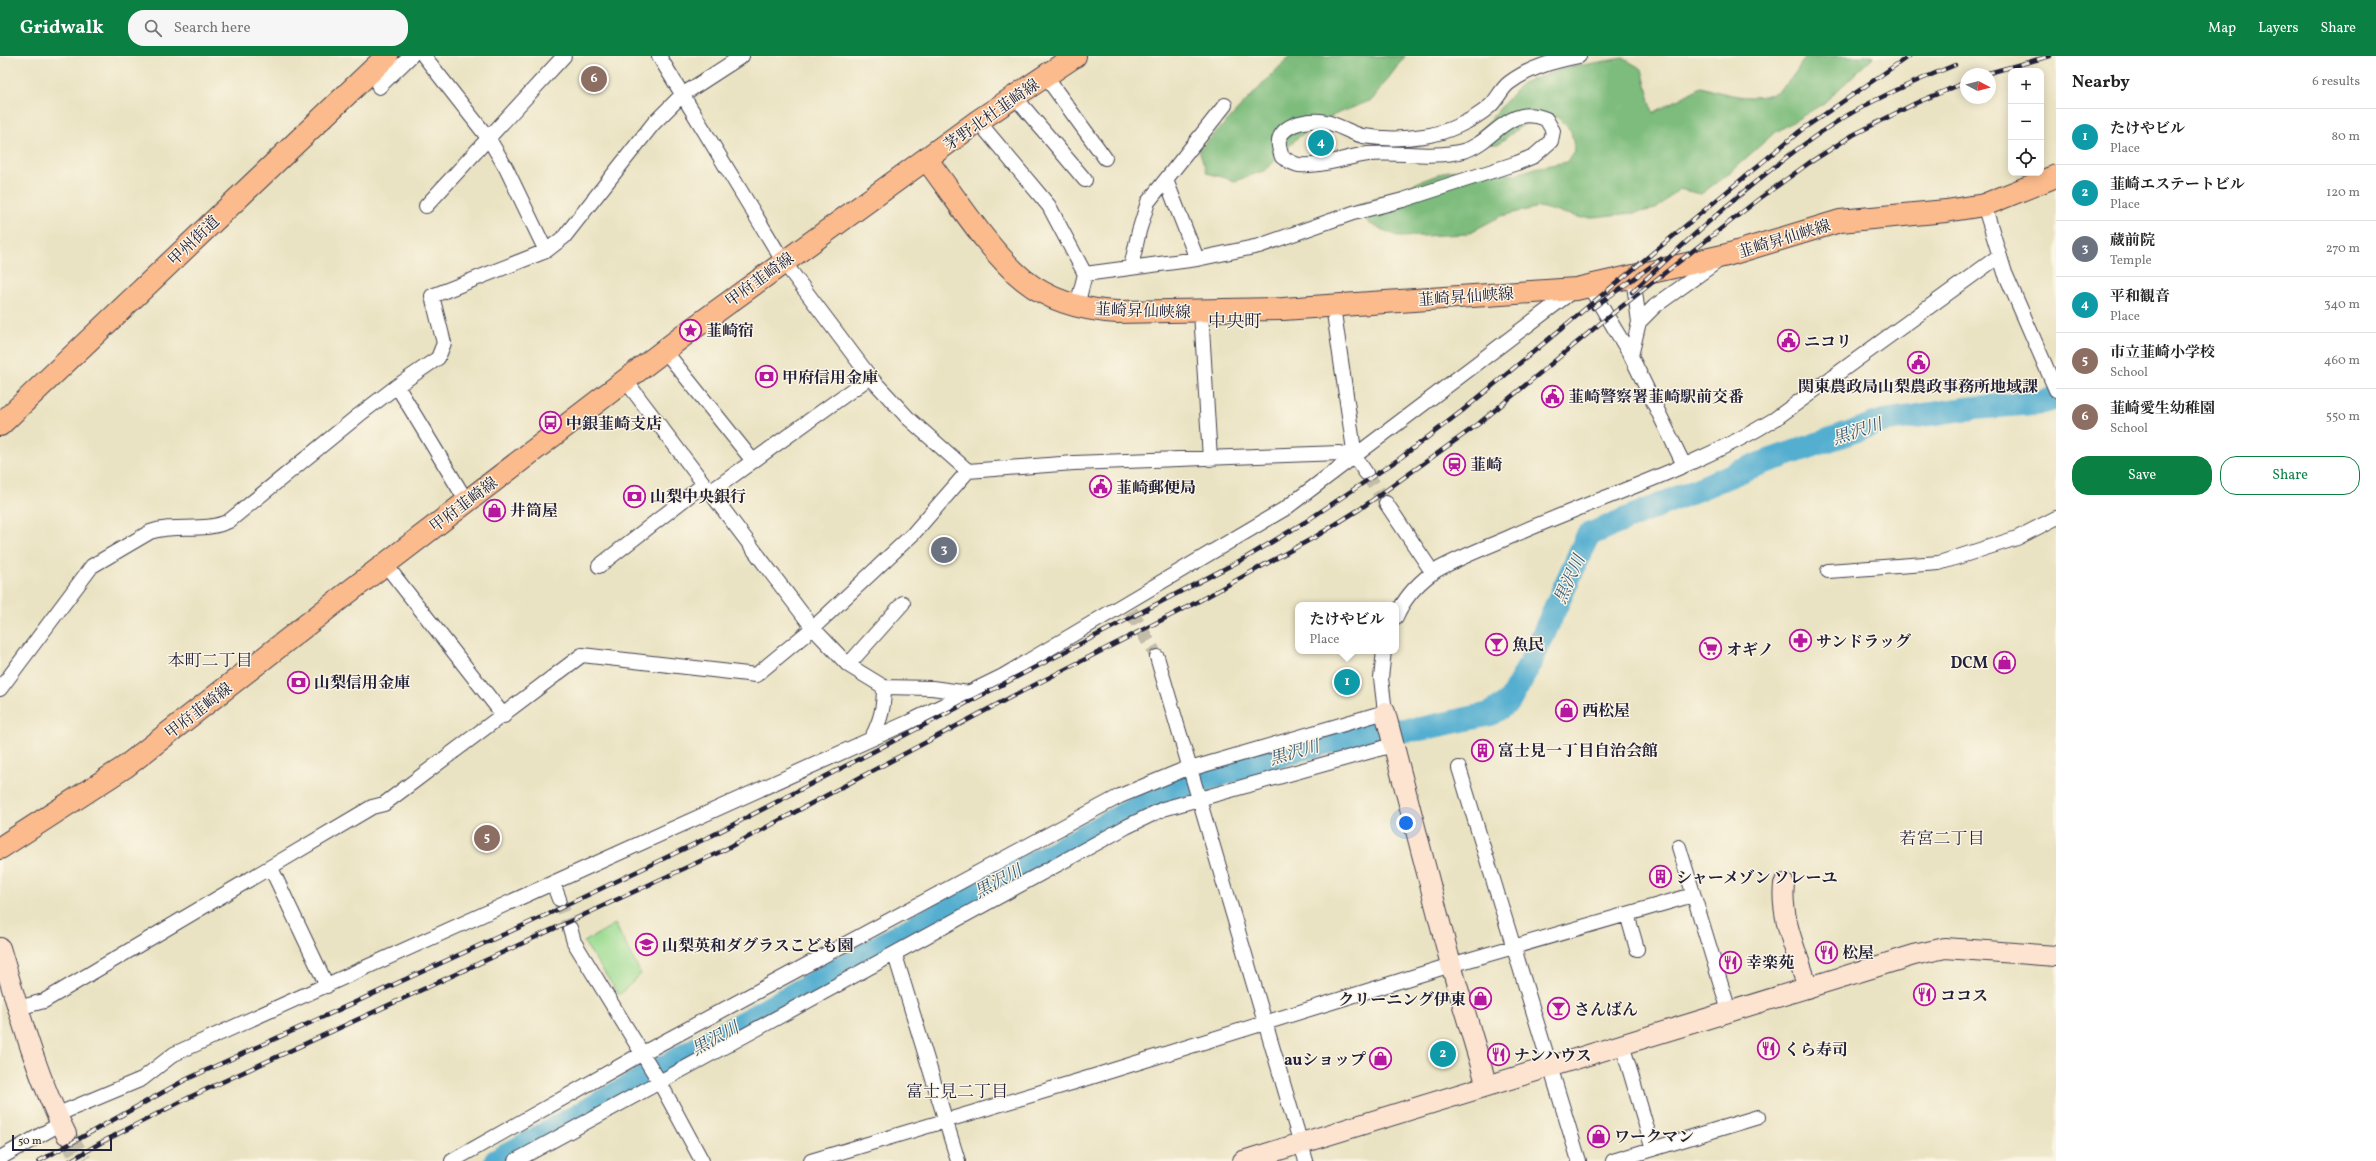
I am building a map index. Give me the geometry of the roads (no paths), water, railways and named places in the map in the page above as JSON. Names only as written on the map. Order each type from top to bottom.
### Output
[{"type":"main road","name":"甲州街道","points":[[0,425],[387,56]]},
{"type":"main road","name":"茅野北杜韮崎線","points":[[926,159],[1059,64]]},
{"type":"main road","name":"甲府韮崎線","points":[[0,848],[125,767],[385,564],[783,261],[926,159]]},
{"type":"main road","name":"韮崎昇仙峡線","points":[[926,159],[996,250],[1024,280],[1053,297],[1077,306],[1095,311],[1117,312],[1201,312],[1333,306],[1582,288],[1727,254],[1840,221],[1946,211],[1984,205],[2056,176]]},
{"type":"street","points":[[379,87],[411,56]]},
{"type":"street","points":[[424,56],[489,139],[506,168],[546,251]]},
{"type":"street","points":[[426,206],[564,56]]},
{"type":"street","points":[[659,56],[783,261],[870,377],[908,418],[968,471]]},
{"type":"street","points":[[0,689],[92,566],[150,532],[160,529],[218,526],[229,522],[397,386],[438,358],[444,343],[432,296],[546,251],[564,237],[653,124],[682,95],[742,56]]},
{"type":"street","points":[[1085,274],[1197,259],[1259,246],[1353,213],[1403,200],[1517,164],[1534,156],[1551,141],[1553,131],[1546,119],[1525,115],[1500,126],[1479,145],[1463,151],[1444,154],[1370,154],[1298,165],[1282,157],[1279,146],[1280,137],[1285,130],[1299,123],[1325,122],[1352,133],[1378,138],[1430,134],[1464,122],[1490,106],[1508,84],[1532,70],[1554,61],[1579,56]]},
{"type":"street","points":[[1059,64],[1106,158]]},
{"type":"street","points":[[1014,97],[1085,180]]},
{"type":"street","points":[[1131,267],[1139,231],[1148,202],[1225,105]]},
{"type":"street","points":[[978,121],[1049,206],[1085,274],[1077,306]]},
{"type":"street","points":[[1166,180],[1197,259]]},
{"type":"street","points":[[1984,205],[1999,256],[2056,390]]},
{"type":"street","points":[[1639,322],[1655,306],[1727,254]]},
{"type":"street","points":[[1399,611],[1407,596],[1433,573],[1551,519],[1684,465],[1748,436],[1776,419],[1999,256]]},
{"type":"street","points":[[1630,356],[1639,322],[1633,277]]},
{"type":"street","points":[[0,1158],[142,1079],[174,1054],[328,986],[969,693],[1129,607],[1286,508],[1582,288],[1630,356],[1684,465]]},
{"type":"street","points":[[1333,306],[1355,457],[1366,473]]},
{"type":"street","points":[[1201,312],[1210,459]]},
{"type":"street","points":[[665,351],[752,462]]},
{"type":"street","points":[[599,566],[707,488],[752,462],[870,377]]},
{"type":"street","points":[[626,381],[813,628],[848,665],[884,687],[932,688],[969,693]]},
{"type":"street","points":[[397,386],[467,502]]},
{"type":"street","points":[[18,1008],[44,1001],[271,868],[372,806],[384,804],[504,716],[582,655],[756,675],[813,628],[913,534],[968,471],[1074,463],[1340,453],[1355,457]]},
{"type":"street","points":[[1386,503],[1433,573]]},
{"type":"street","points":[[1828,571],[1939,563],[2017,538],[2056,518]]},
{"type":"street","points":[[385,564],[504,716]]},
{"type":"street","points":[[848,665],[903,603]]},
{"type":"street","points":[[1384,654],[1381,678],[1385,712],[1451,965],[1487,1086]]},
{"type":"street","points":[[1157,657],[1303,1152]]},
{"type":"street","points":[[872,737],[882,712],[884,687]]},
{"type":"street","points":[[452,1161],[643,1053],[1113,800],[1190,768],[1385,712]]},
{"type":"street","points":[[515,1161],[1126,826],[1163,810],[1393,745]]},
{"type":"street","points":[[1459,768],[1579,1161]]},
{"type":"street","points":[[1679,847],[1729,1011]]},
{"type":"street","points":[[271,868],[328,986]]},
{"type":"street","points":[[553,883],[559,899]]},
{"type":"street","points":[[1784,884],[1782,901],[1785,917],[1808,988]]},
{"type":"street","points":[[811,1161],[1265,1024],[1451,965],[1693,895]]},
{"type":"street","points":[[1627,914],[1637,949]]},
{"type":"street","points":[[570,928],[574,942],[643,1053],[702,1161]]},
{"type":"street","points":[[0,948],[23,1029],[61,1124]]},
{"type":"street","points":[[1243,1161],[1303,1152],[1487,1086],[1550,1066],[1729,1011],[1946,948],[2056,956]]},
{"type":"street","points":[[895,954],[958,1161]]},
{"type":"street","points":[[1622,1044],[1653,1149]]},
{"type":"street","points":[[1613,1161],[1758,1117]]},
{"type":"waterway","name":"黒沢川","points":[[496,1161],[899,935],[1164,793],[1296,750],[1369,732],[1420,729],[1490,714],[1509,702],[1530,664],[1588,535],[1751,467],[1883,421],[1964,409],[2044,402],[2056,398]]},
{"type":"tunnel","points":[[1366,473],[1386,503]]},
{"type":"tunnel","points":[[1131,611],[1157,657]]},
{"type":"tunnel","points":[[559,899],[570,928]]},
{"type":"tunnel","points":[[66,1134],[82,1161]]},
{"type":"railway","points":[[39,1161],[185,1080],[546,915],[713,835],[1247,557],[1305,522],[1399,459],[1462,411],[1800,131],[1909,56]]},
{"type":"railway","points":[[1996,71],[2050,56]]},
{"type":"railway","points":[[1632,292],[1702,227],[1801,146],[1827,128],[1873,101],[1955,65]]},
{"type":"railway","points":[[70,1161],[102,1142],[192,1096],[722,851],[1009,698],[1197,602],[1315,537],[1360,509],[1477,425],[1602,322],[1759,199],[1809,163],[1853,135],[1916,103],[1960,85]]},
{"type":"railway","points":[[1593,308],[1661,259]]},
{"type":"place","name":"韮崎愛生幼稚園","points":[[594,79]]},
{"type":"place","name":"平和観音","points":[[1321,143]]},
{"type":"place","name":"韮崎宿","points":[[691,330]]},
{"type":"place","name":"ニコリ","points":[[1788,341]]},
{"type":"place","name":"関東農政局山梨農政事務所地域課","points":[[1918,362]]},
{"type":"place","name":"甲府信用金庫","points":[[766,377]]},
{"type":"place","name":"韮崎警察署韮崎駅前交番","points":[[1553,396]]},
{"type":"place","name":"中銀韮崎支店","points":[[551,423]]},
{"type":"place","name":"韮崎","points":[[1455,464]]},
{"type":"place","name":"韮崎郵便局","points":[[1100,487]]},
{"type":"place","name":"山梨中央銀行","points":[[634,496]]},
{"type":"place","name":"井筒屋","points":[[494,510]]},
{"type":"place","name":"蔵前院","points":[[944,550]]},
{"type":"place","name":"サンドラッグ","points":[[1801,641]]},
{"type":"place","name":"魚民","points":[[1496,644]]},
{"type":"place","name":"オギノ","points":[[1710,649]]},
{"type":"place","name":"DCM","points":[[2004,662]]},
{"type":"place","name":"山梨信用金庫","points":[[298,682]]},
{"type":"place","name":"たけやビル","points":[[1347,682]]},
{"type":"place","name":"西松屋","points":[[1566,710]]},
{"type":"place","name":"富士見一丁目自治会館","points":[[1482,750]]},
{"type":"place","name":"市立韮崎小学校","points":[[487,838]]},
{"type":"place","name":"シャーメゾン ソレーユ","points":[[1660,877]]},
{"type":"place","name":"山梨英和ダグラスこども園","points":[[646,945]]},
{"type":"place","name":"松屋","points":[[1827,952]]},
{"type":"place","name":"幸楽苑","points":[[1731,962]]},
{"type":"place","name":"ココス","points":[[1925,995]]},
{"type":"place","name":"クリーニング伊東","points":[[1481,999]]},
{"type":"place","name":"さんばん","points":[[1558,1009]]},
{"type":"place","name":"くら寿司","points":[[1768,1049]]},
{"type":"place","name":"韮崎エステートビル","points":[[1443,1054]]},
{"type":"place","name":"ナンハウス","points":[[1498,1055]]},
{"type":"place","name":"auショップ","points":[[1381,1059]]},
{"type":"place","name":"ワークマン","points":[[1598,1136]]},
{"type":"district","name":"中央町","points":[[1235,321]]},
{"type":"district","name":"本町二丁目","points":[[210,660]]},
{"type":"district","name":"若宮二丁目","points":[[1942,838]]},
{"type":"district","name":"富士見二丁目","points":[[957,1091]]}]
